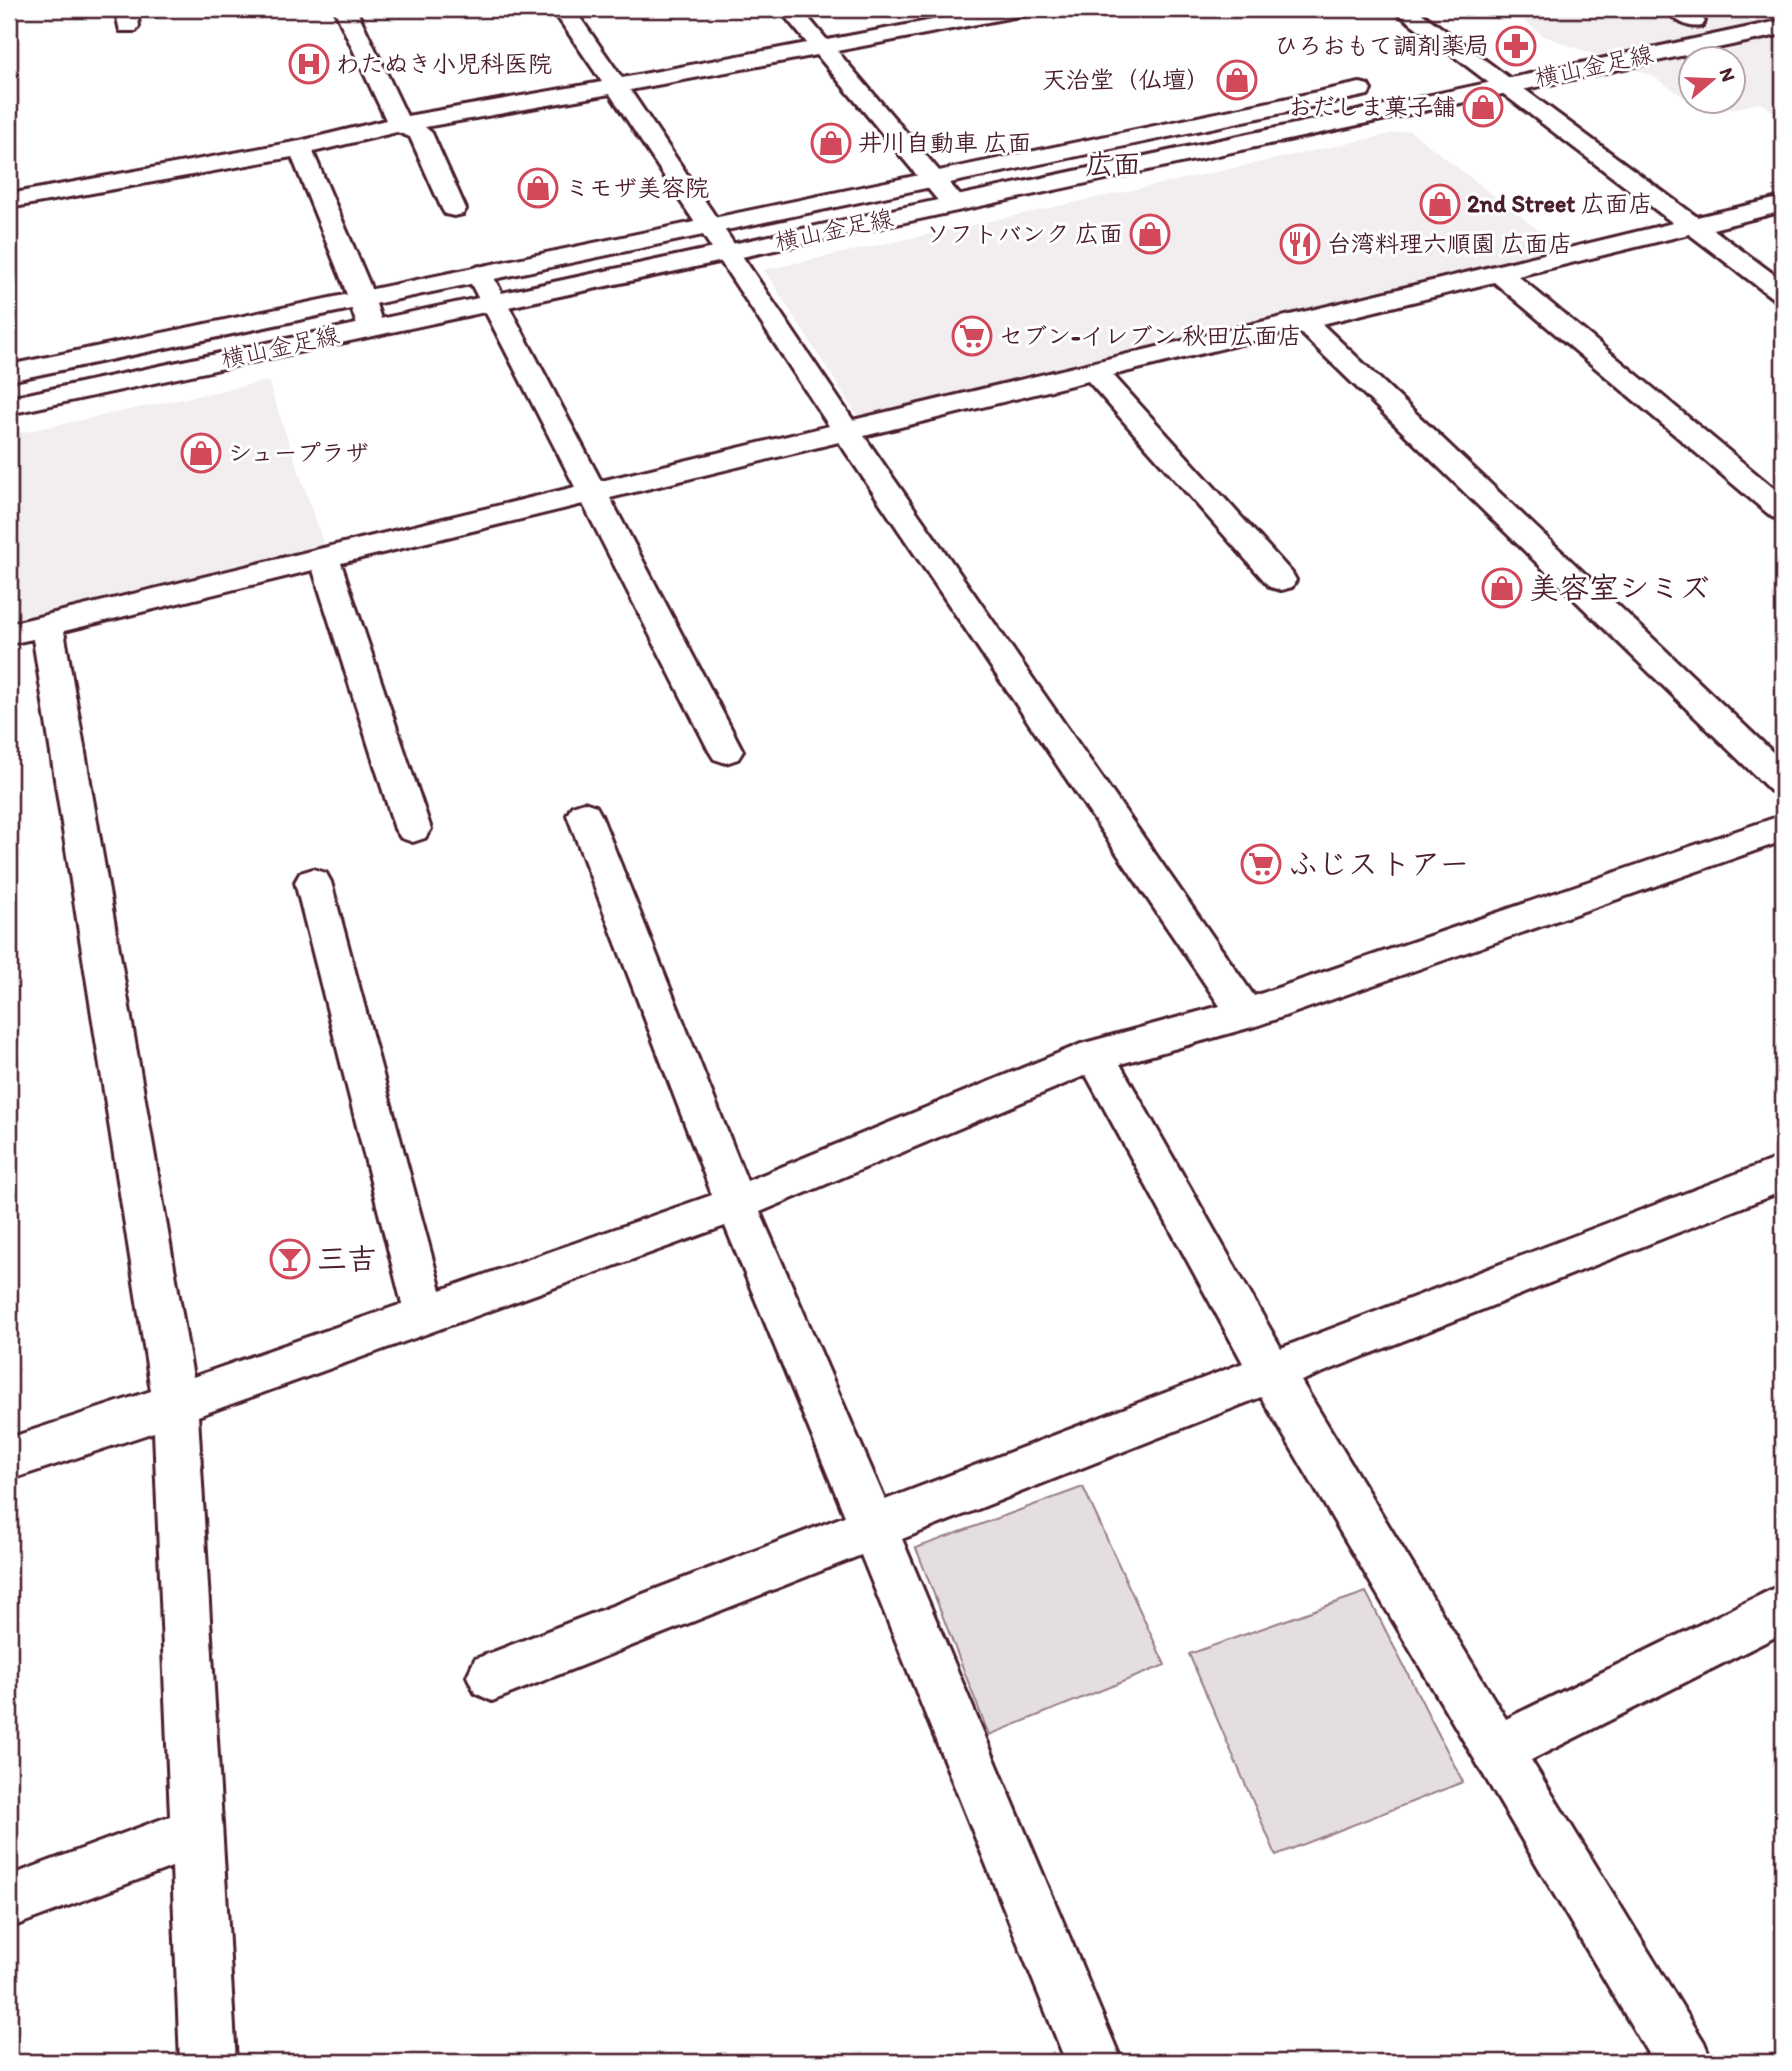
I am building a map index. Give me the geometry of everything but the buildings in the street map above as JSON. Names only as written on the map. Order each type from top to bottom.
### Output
[{"type":"street","points":[[345,9],[399,124],[420,133],[454,209]]},
{"type":"street","points":[[563,9],[729,252],[846,431],[1246,1014]]},
{"type":"street","points":[[790,9],[954,204]]},
{"type":"street","points":[[9,201],[300,148],[399,124],[617,86],[991,12],[1024,9]]},
{"type":"street","points":[[1403,9],[1783,293]]},
{"type":"street","name":"横山金足線","points":[[1672,18],[1694,21],[1718,16]]},
{"type":"street","name":"横山金足線","points":[[9,405],[1783,27]]},
{"type":"street","name":"横山金足線","points":[[1454,71],[1506,60]]},
{"type":"street","name":"横山金足線","points":[[9,373],[1376,86]]},
{"type":"street","points":[[300,148],[371,328]]},
{"type":"street","points":[[9,635],[1783,204]]},
{"type":"street","points":[[1499,273],[1783,511]]},
{"type":"street","points":[[479,274],[726,751]]},
{"type":"street","points":[[1303,320],[1783,782]]},
{"type":"street","points":[[1094,371],[1281,580]]},
{"type":"street","points":[[324,558],[412,829]]},
{"type":"street","points":[[47,625],[175,1404],[208,2062]]},
{"type":"street","points":[[584,815],[736,1204],[1094,2062]]},
{"type":"street","points":[[9,1458],[175,1404],[736,1204],[1095,1055],[1246,1014],[1783,828]]},
{"type":"street","points":[[313,882],[426,1314]]},
{"type":"street","points":[[1095,1055],[1272,1374],[1684,2062]]},
{"type":"street","points":[[492,1676],[1272,1374],[1783,1172]]},
{"type":"street","points":[[1497,1750],[1783,1608]]},
{"type":"street","points":[[9,1902],[197,1832]]},
{"type":"shaded area","points":[[1508,9],[1783,9],[1783,118],[1761,103],[1746,106],[1746,46],[1676,46],[1676,92],[1652,76],[1544,36]]},
{"type":"shaded area","points":[[1409,130],[1563,249],[860,420],[764,270]]},
{"type":"shaded area","points":[[268,381],[325,548],[9,623],[9,435]]},
{"type":"shaded area","points":[[1083,1487],[1165,1665],[989,1735],[916,1548]]},
{"type":"shaded area","points":[[1366,1592],[1463,1782],[1276,1855],[1189,1654]]},
{"type":"place","name":"ひろおもて調剤薬局","points":[[1516,46]]},
{"type":"place","name":"わたぬき小児科医院","points":[[309,64]]},
{"type":"place","name":"天治堂（仏壇）","points":[[1237,80]]},
{"type":"place","name":"おだしま菓子舗","points":[[1483,107]]},
{"type":"place","name":"井川自動車 広面","points":[[831,143]]},
{"type":"place","name":"ミモザ美容院","points":[[538,188]]},
{"type":"place","name":"2nd Street 広面店","points":[[1440,204]]},
{"type":"place","name":"ソフトバンク 広面","points":[[1150,234]]},
{"type":"place","name":"台湾料理六順園 広面店","points":[[1300,244]]},
{"type":"place","name":"セブン-イレブン 秋田広面店","points":[[972,336]]},
{"type":"place","name":"シュープラザ","points":[[201,453]]},
{"type":"place","name":"美容室シミズ","points":[[1502,588]]},
{"type":"place","name":"ふじストアー","points":[[1261,864]]},
{"type":"place","name":"三吉","points":[[290,1259]]},
{"type":"district","name":"広面","points":[[1113,164]]}]
